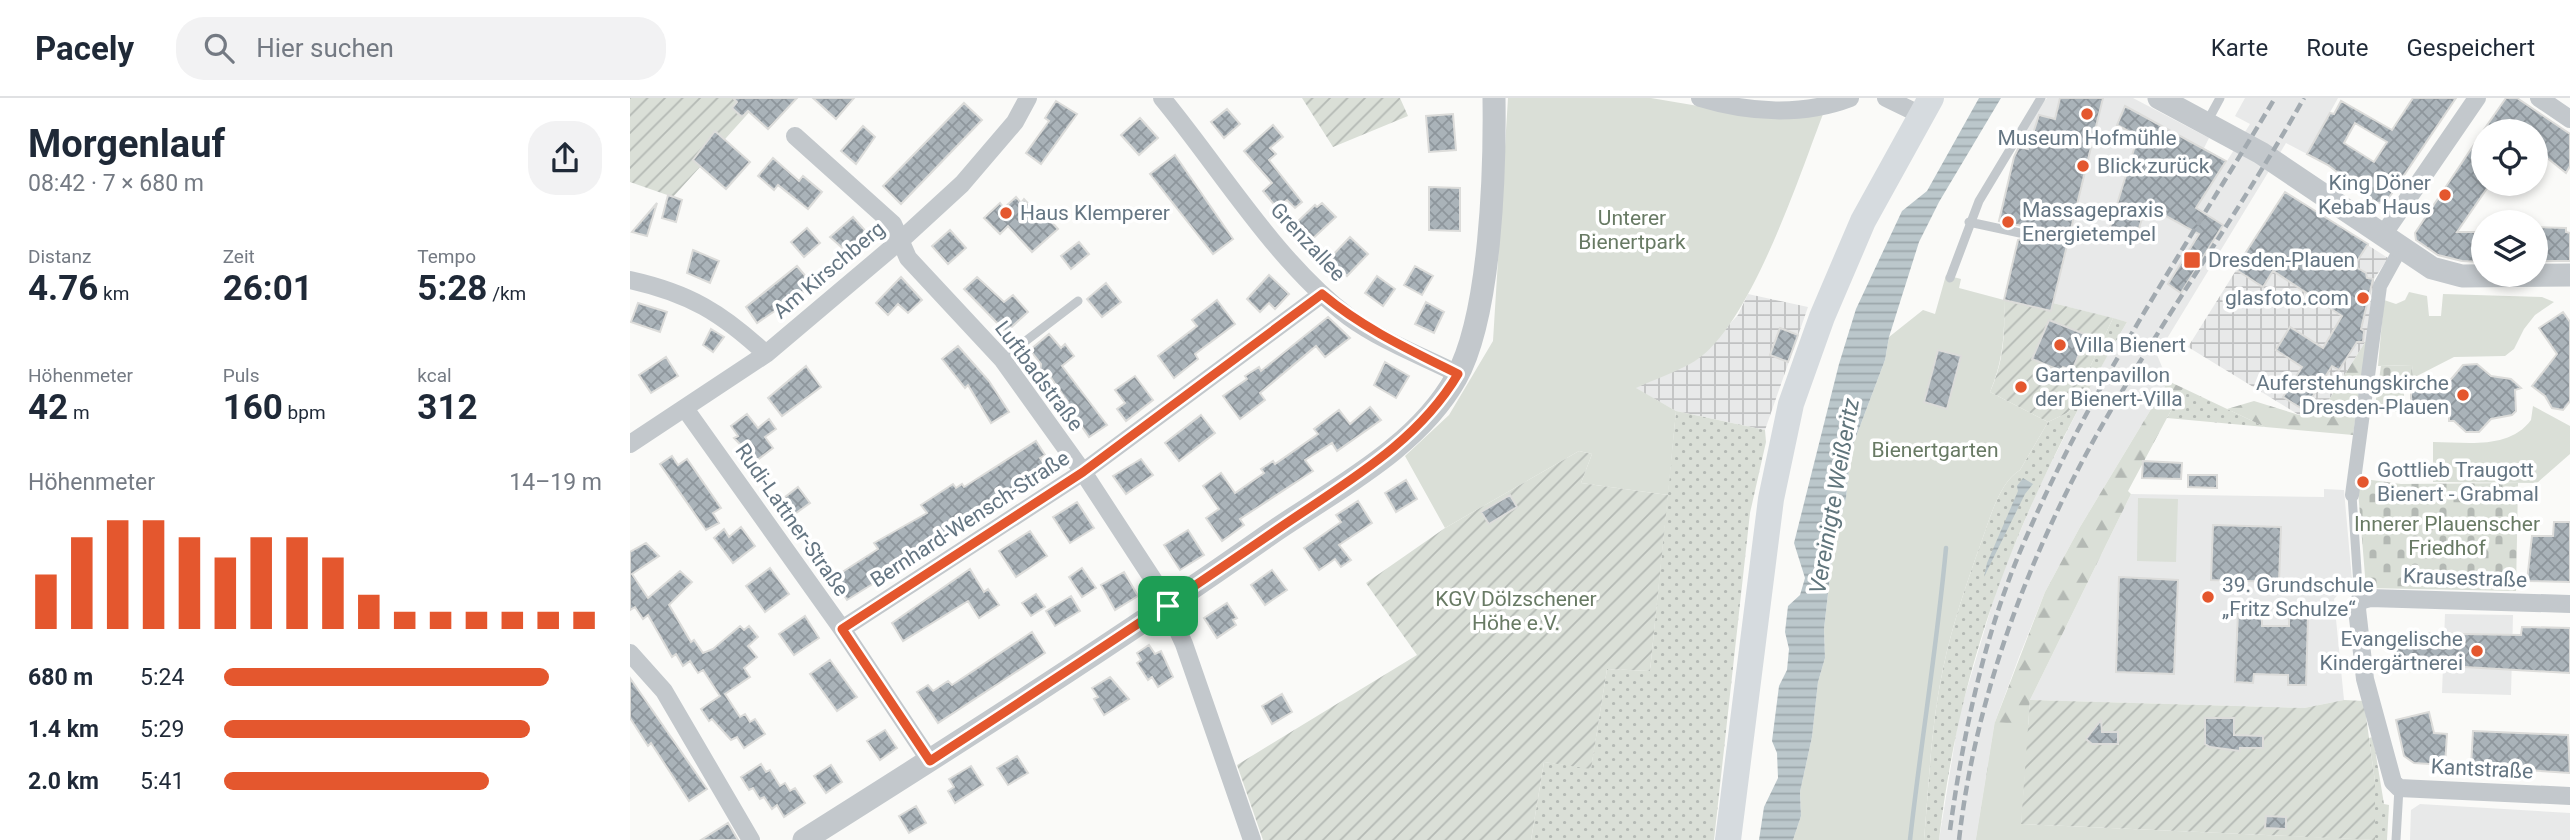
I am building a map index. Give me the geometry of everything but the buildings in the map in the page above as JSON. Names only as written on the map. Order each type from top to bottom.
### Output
[{"type":"main road","points":[[1728,840],[1770,499],[1791,404],[1822,317],[1863,221],[1926,107]]},
{"type":"street","name":"Am Kirschberg","points":[[630,444],[686,410],[766,354],[901,240],[962,184],[1014,122],[1028,98]]},
{"type":"street","name":"Grenzallee","points":[[1162,98],[1249,212],[1322,294],[1350,317],[1382,337],[1458,374]]},
{"type":"street","points":[[804,840],[1168,606],[1400,444],[1440,405],[1458,374],[1474,332],[1486,261],[1494,98]]},
{"type":"street","points":[[1700,98],[1749,107],[1812,110],[1850,98]]},
{"type":"street","points":[[1886,98],[1926,107]]},
{"type":"street","points":[[2159,98],[2261,153],[2432,268],[2452,274],[2570,275]]},
{"type":"street","points":[[2352,495],[2380,286],[2392,241],[2477,98]]},
{"type":"street","points":[[2539,98],[2570,119]]},
{"type":"street","name":"Luftbadstraße","points":[[795,136],[893,224],[908,258],[1002,359],[1083,472],[1168,606],[1252,840]]},
{"type":"street","points":[[630,280],[663,288],[701,303],[734,325],[766,354]]},
{"type":"street","name":"Bernhard-Wensch-Straße","points":[[842,629],[1083,472],[1322,294]]},
{"type":"street","name":"Rudi-Lattner-Straße","points":[[686,410],[842,629],[930,761]]},
{"type":"street","name":"Krausestraße","points":[[2358,601],[2370,598],[2570,604]]},
{"type":"street","points":[[2358,601],[2365,679],[2396,785]]},
{"type":"street","points":[[630,653],[664,691],[751,840]]},
{"type":"street","name":"Kantstraße","points":[[2396,785],[2570,796]]},
{"type":"lane","points":[[1950,278],[1969,222],[2017,134],[2041,98]]},
{"type":"lane","points":[[2206,124],[2220,98]]},
{"type":"lane","points":[[1969,222],[2020,233]]},
{"type":"lane","points":[[1002,359],[1078,302]]},
{"type":"lane","points":[[2352,495],[2358,601]]},
{"type":"lane","points":[[2396,785],[2396,840]]},
{"type":"shaded area","points":[[2047,98],[2133,98],[2209,138],[2204,148],[2227,161],[2250,124],[2235,116],[2245,98],[2338,98],[2307,154],[2286,143],[2157,355],[2168,381],[2080,527],[2045,592],[2019,657],[1995,722],[1976,840],[1939,840],[1959,716],[1999,581],[2040,485],[2091,384],[2127,322],[2053,303],[2068,242],[2058,165],[2014,155],[2032,116]]},
{"type":"shaded area","points":[[2285,192],[2388,258],[2374,279],[2367,339],[2327,403],[2299,415],[2188,347]]},
{"type":"shaded area","points":[[1748,294],[1808,307],[1765,430],[1676,411],[1635,388],[1696,360],[1738,315]]},
{"type":"shaded area","name":"39. Grundschule „Fritz Schulze“","points":[[2324,489],[2344,490],[2352,580],[2334,599],[2344,700],[2304,708],[2030,700],[2131,494],[2324,497]]},
{"type":"shaded area","points":[[2445,614],[2513,615],[2511,695],[2442,693]]},
{"type":"shaded area","points":[[2420,804],[2570,813],[2570,840],[2410,840],[2411,810]]},
{"type":"green space","points":[[630,98],[762,98],[673,197],[630,182]]},
{"type":"green space","points":[[1302,98],[1400,98],[1408,116],[1333,147]]},
{"type":"green space","name":"Unterer Bienertpark","points":[[1508,98],[1651,98],[1710,108],[1823,114],[1771,248],[1735,316],[1715,343],[1695,361],[1636,388],[1676,411],[1668,495],[1581,483],[1592,454],[1579,451],[1445,528],[1405,456],[1449,415],[1493,341]]},
{"type":"green space","name":"Bienertgarten","points":[[1946,275],[1961,279],[1959,288],[2004,300],[2002,347],[1990,392],[2048,422],[2020,470],[2006,483],[1996,502],[1955,620],[1936,711],[1924,840],[1793,840],[1801,816],[1800,792],[1812,737],[1818,682],[1825,658],[1824,629],[1833,549],[1846,498],[1851,450],[1885,360],[1889,337],[1923,310],[1935,314]]},
{"type":"green space","points":[[2409,292],[2427,296],[2429,316],[2441,316],[2443,294],[2542,297],[2554,302],[2535,315],[2514,349],[2505,356],[2454,357],[2413,378],[2412,365],[2378,366],[2384,300],[2396,304],[2405,300]]},
{"type":"green space","points":[[2004,300],[2050,311],[2053,303],[2113,318],[2069,412],[2048,422],[1990,392],[2003,347]]},
{"type":"green space","points":[[2113,318],[2127,322],[2059,447],[2004,570],[1982,634],[1964,700],[1939,840],[1924,840],[1933,733],[1943,669],[1960,604],[1988,522],[2006,483],[2020,470],[2048,422],[2069,412]]},
{"type":"green space","points":[[2367,339],[2353,435],[2265,427],[2227,409],[2254,401],[2299,415],[2327,403]]},
{"type":"green space","points":[[2412,365],[2413,378],[2404,378],[2404,412],[2374,412],[2381,366]]},
{"type":"green space","points":[[2168,381],[2183,388],[2128,491],[2131,494],[2030,700],[2021,824],[1976,840],[1995,722],[2045,592],[2080,527]]},
{"type":"green space","points":[[2183,388],[2265,427],[2167,418]]},
{"type":"green space","points":[[2533,406],[2570,426],[2570,454],[2537,483],[2433,482],[2433,442],[2486,442],[2511,436],[2522,430],[2531,420]]},
{"type":"green space","points":[[1676,411],[1765,430],[1766,442],[1750,513],[1714,840],[1531,840],[1544,762],[1591,768],[1607,669],[1650,671]]},
{"type":"green space","name":"KGV Dölzschener Höhe e.V.","points":[[1579,451],[1592,454],[1581,483],[1668,495],[1650,671],[1607,669],[1591,769],[1544,762],[1531,840],[1263,840],[1237,765],[1417,655],[1366,583],[1445,528]]},
{"type":"green space","name":"Innerer Plauenscher Friedhof","points":[[2357,478],[2401,484],[2518,483],[2516,591],[2366,588]]},
{"type":"green space","points":[[2138,498],[2178,499],[2176,562],[2137,561]]},
{"type":"green space","points":[[2030,700],[2304,708],[2344,700],[2364,701],[2375,782],[2375,840],[2021,824]]},
{"type":"green space","points":[[1995,722],[2029,725],[2021,824],[2380,840],[1976,840]]},
{"type":"green space","points":[[2373,737],[2384,804],[2389,805],[2387,840],[2375,840],[2375,782],[2369,738]]},
{"type":"water","name":"Vereinigte Weißeritz","points":[[1979,98],[2001,98],[1939,202],[1919,242],[1889,337],[1885,360],[1851,450],[1846,498],[1833,549],[1824,629],[1825,658],[1818,682],[1812,737],[1800,792],[1801,816],[1793,840],[1759,840],[1764,807],[1778,778],[1777,753],[1772,741],[1779,686],[1787,670],[1789,649],[1785,632],[1788,606],[1800,595],[1805,578],[1794,543],[1839,364],[1856,309],[1902,211],[1927,191]]},
{"type":"water","points":[[2023,478],[2033,484],[2025,494],[1984,577],[1987,563],[2018,491],[2017,486]]},
{"type":"waterway","points":[[1910,840],[1946,548]]},
{"type":"railway","points":[[1950,830],[1968,722],[1986,650],[2022,547],[2048,488],[2108,374],[2275,98]]},
{"type":"railway","points":[[1959,840],[1977,735],[1991,683],[2027,581],[2048,532],[2071,483],[2121,393],[2304,98]]},
{"type":"place","name":"Museum Hofmühle","points":[[2087,114]]},
{"type":"place","name":"Blick zurück","points":[[2083,166]]},
{"type":"place","name":"King Döner Kebab Haus","points":[[2445,195]]},
{"type":"place","name":"Haus Klemperer","points":[[1006,213]]},
{"type":"place","name":"Massagepraxis Energietempel","points":[[2008,222]]},
{"type":"place","name":"Dresden-Plauen","points":[[2192,260]]},
{"type":"place","name":"glasfoto.com","points":[[2363,298]]},
{"type":"place","name":"Villa Bienert","points":[[2060,345]]},
{"type":"place","name":"Gartenpavillon der Bienert-Villa","points":[[2021,387]]},
{"type":"place","name":"Auferstehungskirche Dresden-Plauen","points":[[2463,395]]},
{"type":"place","name":"Gottlieb Traugott Bienert - Grabmal","points":[[2363,482]]},
{"type":"place","name":"39. Grundschule „Fritz Schulze“","points":[[2208,597]]},
{"type":"place","name":"Evangelische Kindergärtnerei","points":[[2477,651]]},
{"type":"route","points":[[1322,294],[1350,317],[1382,337],[1458,374],[1440,405],[1400,444],[1168,606],[930,761],[842,629],[1083,472],[1322,294]]}]
